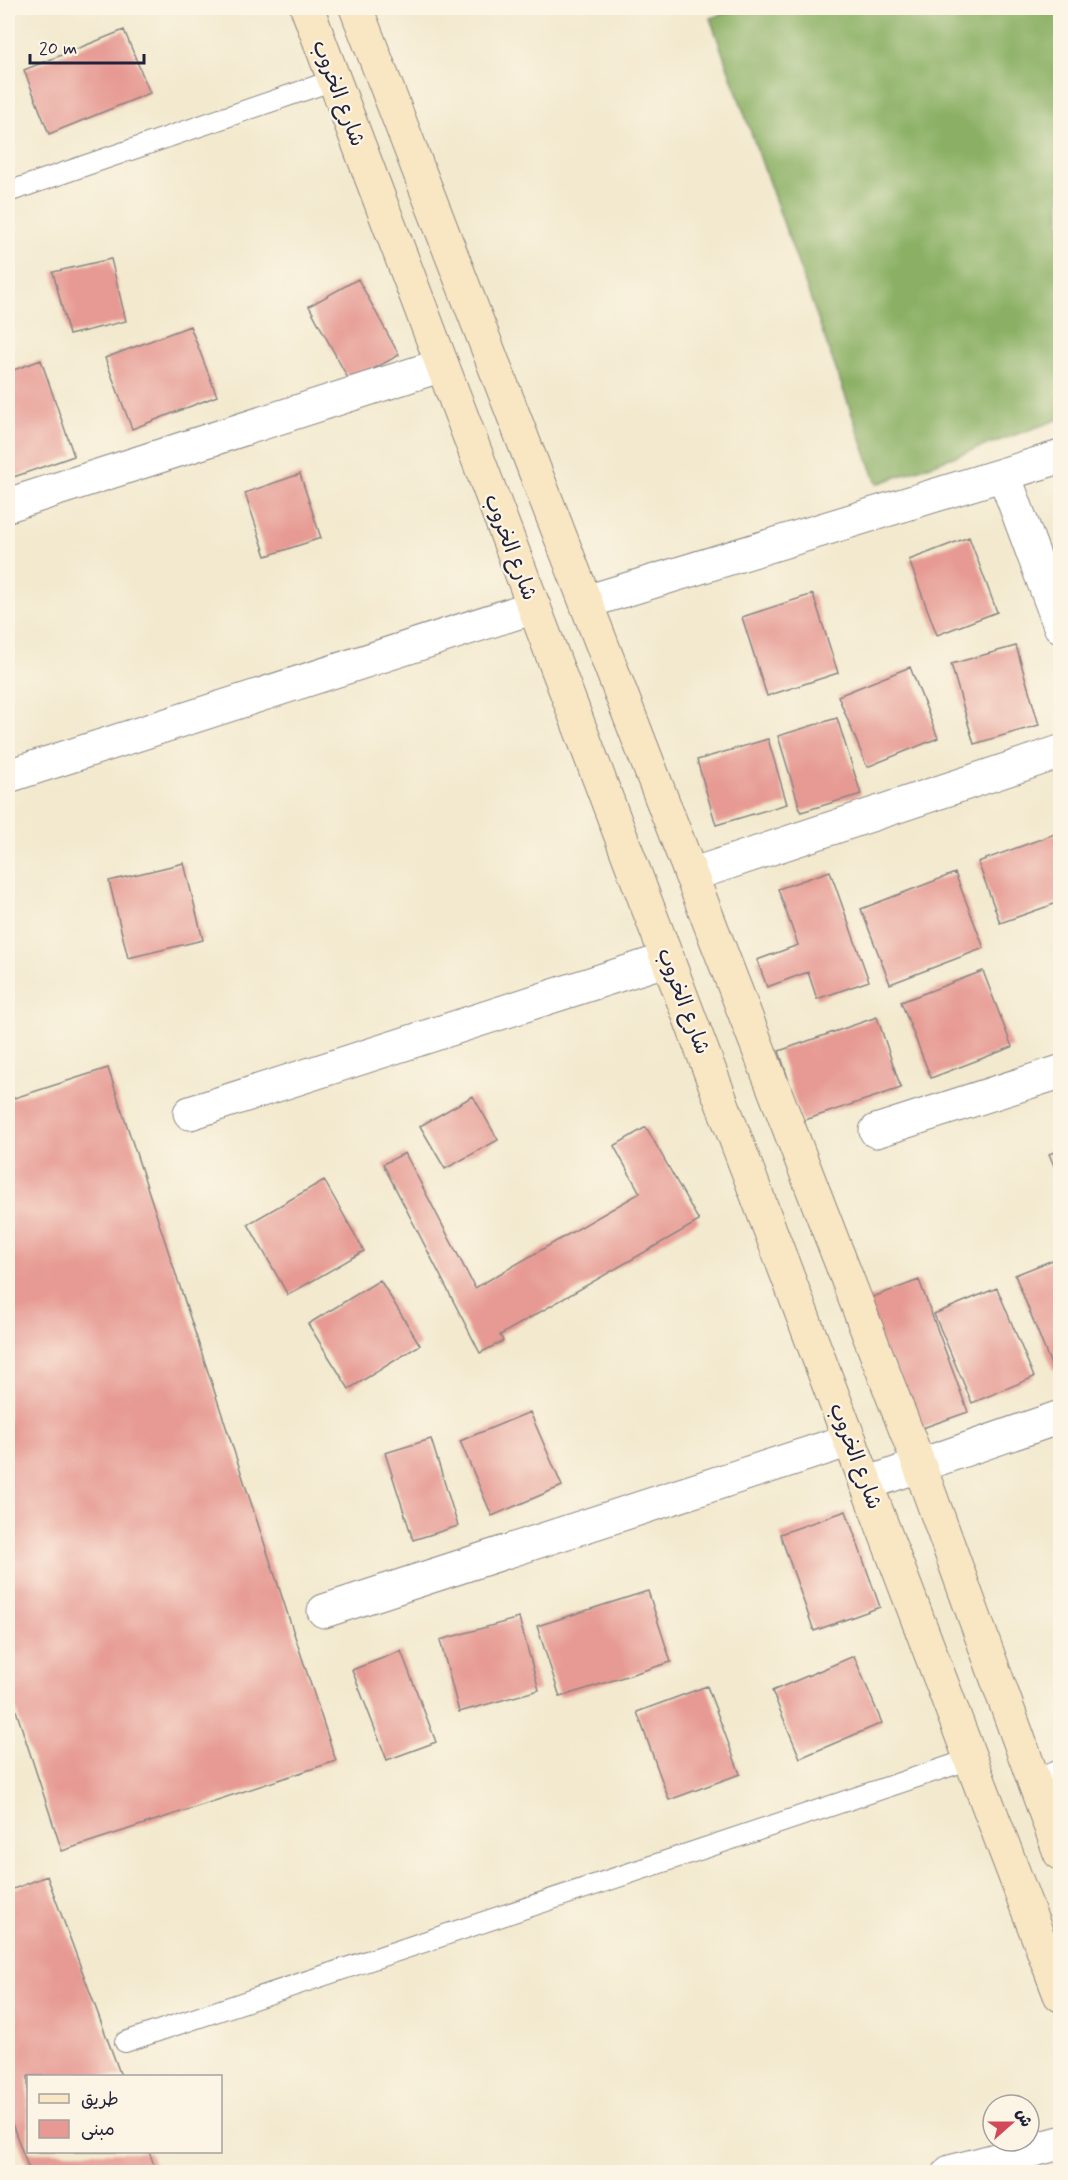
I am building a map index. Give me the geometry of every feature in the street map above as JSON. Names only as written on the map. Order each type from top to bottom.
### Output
[{"type":"main road","name":"شارع الخروب","points":[[306,8],[1060,1995]]},
{"type":"main road","points":[[356,8],[920,1467],[1048,1781],[1060,1853]]},
{"type":"street","points":[[8,505],[442,365]]},
{"type":"street","points":[[586,602],[1060,457]]},
{"type":"street","points":[[1004,475],[1060,626]]},
{"type":"street","points":[[8,776],[534,608]]},
{"type":"street","points":[[691,875],[1060,752]]},
{"type":"street","points":[[190,1113],[668,959]]},
{"type":"street","points":[[876,1131],[1060,1072]]},
{"type":"street","points":[[866,1484],[1060,1418]]},
{"type":"street","points":[[324,1611],[850,1440]]},
{"type":"street","points":[[950,2172],[1060,2143]]},
{"type":"lane","points":[[8,192],[334,80]]},
{"type":"lane","points":[[125,2042],[971,1760]]},
{"type":"green space","points":[[743,8],[1060,8],[1060,419],[877,484],[710,18]]},
{"type":"building","points":[[124,30],[150,93],[49,134],[24,70]]},
{"type":"building","points":[[111,259],[126,321],[69,335],[53,272]]},
{"type":"building","points":[[358,279],[399,355],[350,382],[309,306]]},
{"type":"building","points":[[190,326],[217,396],[132,429],[105,358]]},
{"type":"building","points":[[41,360],[74,456],[8,479],[8,372]]},
{"type":"building","points":[[300,474],[321,538],[266,556],[245,493]]},
{"type":"building","points":[[969,537],[997,612],[937,635],[909,560]]},
{"type":"building","points":[[813,594],[838,673],[767,696],[742,617]]},
{"type":"building","points":[[1016,646],[1039,725],[974,744],[951,664]]},
{"type":"building","points":[[910,667],[938,738],[867,767],[838,696]]},
{"type":"building","points":[[837,718],[861,794],[801,812],[778,736]]},
{"type":"building","points":[[768,739],[787,804],[716,825],[697,760]]},
{"type":"building","points":[[1060,832],[1060,902],[1000,923],[978,862]]},
{"type":"building","points":[[184,863],[203,940],[128,958],[109,881]]},
{"type":"building","points":[[830,871],[869,981],[817,999],[808,972],[767,987],[757,960],[798,945],[778,889]]},
{"type":"building","points":[[955,873],[984,948],[890,984],[861,909]]},
{"type":"building","points":[[983,971],[1012,1047],[931,1078],[901,1002]]},
{"type":"building","points":[[877,1017],[901,1088],[802,1121],[779,1051]]},
{"type":"building","points":[[108,1068],[336,1761],[62,1851],[8,1686],[8,1100]]},
{"type":"building","points":[[473,1096],[498,1140],[445,1169],[420,1126]]},
{"type":"building","points":[[646,1127],[699,1221],[500,1335],[503,1341],[480,1353],[383,1164],[405,1153],[475,1288],[640,1193],[614,1146]]},
{"type":"building","points":[[1060,1150],[1060,1180],[1049,1154]]},
{"type":"building","points":[[324,1180],[364,1251],[288,1295],[248,1224]]},
{"type":"building","points":[[1060,1257],[1060,1367],[1053,1370],[1015,1275]]},
{"type":"building","points":[[380,1280],[420,1345],[349,1389],[308,1324]]},
{"type":"building","points":[[919,1280],[968,1412],[911,1432],[862,1301]]},
{"type":"building","points":[[997,1288],[1034,1377],[972,1403],[934,1314]]},
{"type":"building","points":[[530,1412],[562,1486],[492,1516],[460,1441]]},
{"type":"building","points":[[431,1439],[458,1526],[413,1540],[385,1453]]},
{"type":"building","points":[[846,1511],[880,1607],[814,1631],[780,1534]]},
{"type":"building","points":[[648,1591],[671,1662],[560,1697],[537,1626]]},
{"type":"building","points":[[519,1618],[539,1690],[459,1712],[440,1640]]},
{"type":"building","points":[[401,1651],[436,1742],[387,1760],[352,1670]]},
{"type":"building","points":[[854,1656],[882,1723],[800,1758],[772,1691]]},
{"type":"building","points":[[707,1686],[740,1774],[669,1800],[637,1712]]},
{"type":"building","points":[[47,1876],[121,2075],[27,2075],[27,2153],[149,2153],[157,2172],[30,2172],[8,2113],[8,1891]]}]
